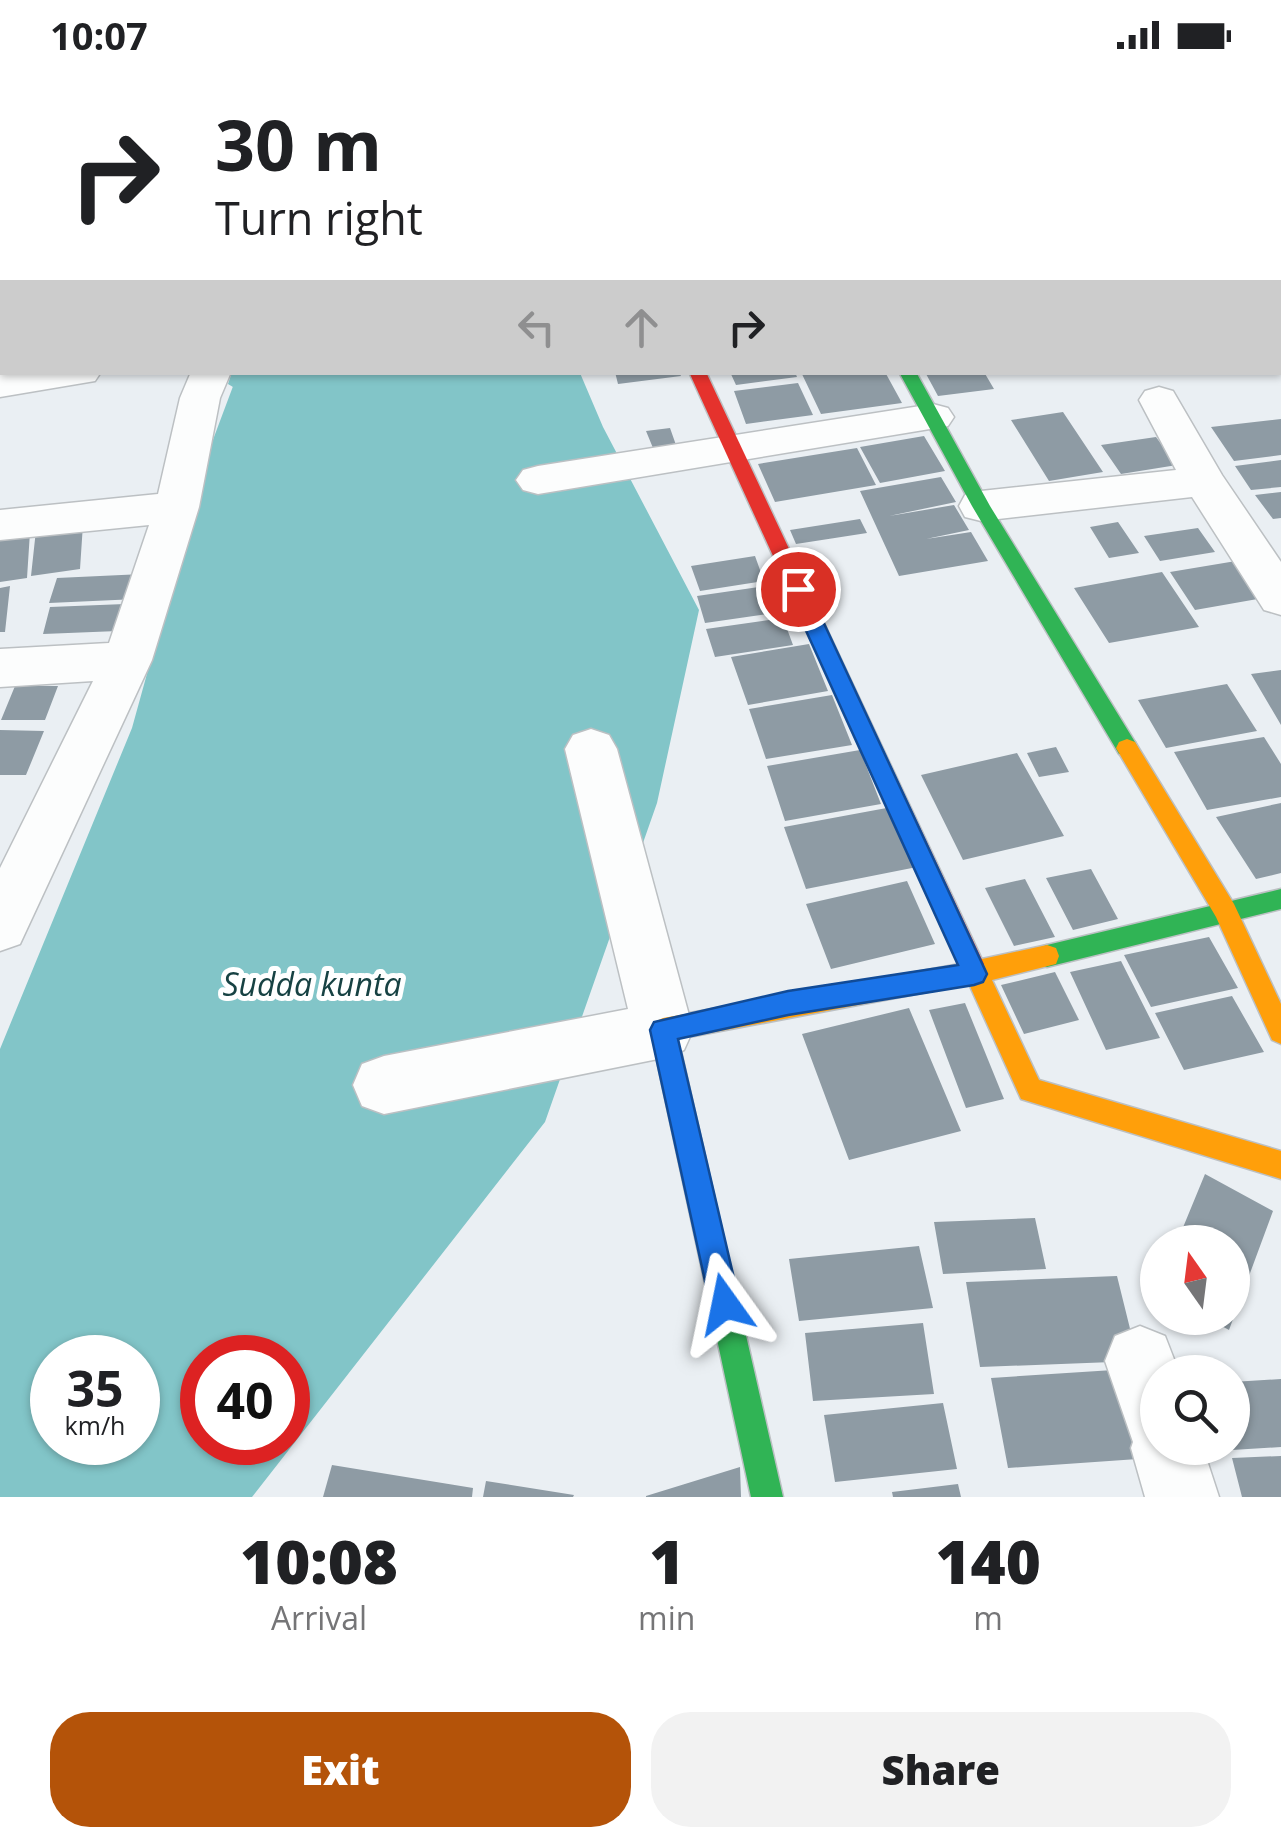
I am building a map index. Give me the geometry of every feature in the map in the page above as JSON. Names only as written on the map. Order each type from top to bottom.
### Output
[{"type":"street","points":[[22,379],[56,375]]},
{"type":"street","points":[[698,375],[1030,1090],[1276,1150]]},
{"type":"street","points":[[909,375],[981,506],[1225,911],[1281,1032]]},
{"type":"street","points":[[0,926],[128,660],[176,507],[205,386]]},
{"type":"street","points":[[1159,400],[1204,481],[1277,585]]},
{"type":"street","points":[[538,480],[933,418]]},
{"type":"street","points":[[981,506],[1204,481]]},
{"type":"street","points":[[0,525],[176,507]]},
{"type":"street","points":[[0,668],[128,660]]},
{"type":"street","points":[[591,748],[663,1030],[768,1497]]},
{"type":"street","points":[[384,1085],[788,1003],[974,974],[1281,899]]},
{"type":"street","points":[[1172,1465],[1182,1497]]},
{"type":"water","name":"Sudda kunta","points":[[237,375],[581,375],[603,427],[699,610],[657,803],[545,1122],[310,1423],[310,1335],[180,1335],[180,1465],[277,1465],[252,1497],[0,1497],[0,1049],[132,728],[208,453]]},
{"type":"building","points":[[616,375],[681,376],[618,384]]},
{"type":"building","points":[[731,375],[797,377],[736,385]]},
{"type":"building","points":[[802,375],[887,375],[902,403],[821,414]]},
{"type":"building","points":[[927,375],[986,375],[994,389],[938,396]]},
{"type":"building","points":[[798,383],[813,415],[746,424],[734,391]]},
{"type":"building","points":[[1063,412],[1103,472],[1049,481],[1011,420]]},
{"type":"building","points":[[1281,419],[1281,455],[1234,461],[1211,427]]},
{"type":"building","points":[[670,428],[676,445],[653,448],[646,431]]},
{"type":"building","points":[[924,436],[945,471],[880,483],[860,447]]},
{"type":"building","points":[[1156,437],[1177,465],[1121,474],[1101,445]]},
{"type":"building","points":[[857,448],[876,485],[775,502],[758,464]]},
{"type":"building","points":[[1281,460],[1281,487],[1251,490],[1235,466]]},
{"type":"building","points":[[941,477],[956,502],[889,516],[954,505],[969,530],[926,539],[971,532],[988,561],[899,576],[860,491]]},
{"type":"building","points":[[1281,492],[1281,518],[1273,519],[1255,495]]},
{"type":"building","points":[[860,519],[867,533],[796,544],[790,530]]},
{"type":"building","points":[[1118,522],[1139,553],[1109,558],[1090,527]]},
{"type":"building","points":[[83,524],[80,569],[31,576],[36,530]]},
{"type":"building","points":[[1198,528],[1215,552],[1160,561],[1144,536]]},
{"type":"building","points":[[30,532],[27,578],[0,582],[0,537]]},
{"type":"building","points":[[755,556],[764,581],[700,591],[691,566]]},
{"type":"building","points":[[1242,560],[1269,597],[1195,610],[1170,572]]},
{"type":"building","points":[[1162,572],[1199,627],[1109,643],[1074,588]]},
{"type":"building","points":[[143,574],[137,599],[49,603],[57,578]]},
{"type":"building","points":[[10,586],[5,632],[0,632],[0,588]]},
{"type":"building","points":[[766,586],[775,613],[705,623],[697,596]]},
{"type":"building","points":[[125,604],[118,631],[43,634],[50,607]]},
{"type":"building","points":[[783,618],[793,645],[715,657],[706,629]]},
{"type":"building","points":[[809,644],[828,691],[748,705],[731,657]]},
{"type":"building","points":[[1281,670],[1281,725],[1251,674]]},
{"type":"building","points":[[1227,684],[1257,731],[1166,748],[1138,700]]},
{"type":"building","points":[[15,686],[58,686],[45,720],[1,720]]},
{"type":"building","points":[[832,695],[852,745],[766,759],[749,709]]},
{"type":"building","points":[[0,730],[44,731],[26,775],[0,775]]},
{"type":"building","points":[[1264,737],[1281,764],[1281,797],[1207,810],[1174,752]]},
{"type":"building","points":[[1056,747],[1069,772],[1039,777],[1027,753]]},
{"type":"building","points":[[860,750],[881,804],[785,821],[767,766]]},
{"type":"building","points":[[1017,753],[1064,836],[963,860],[921,775]]},
{"type":"building","points":[[1281,803],[1281,873],[1256,879],[1216,817]]},
{"type":"building","points":[[892,807],[917,867],[806,889],[784,827]]},
{"type":"building","points":[[1091,869],[1118,919],[1073,930],[1046,878]]},
{"type":"building","points":[[1025,879],[1055,937],[1014,946],[985,888]]},
{"type":"building","points":[[907,881],[935,944],[831,969],[806,904]]},
{"type":"building","points":[[1209,937],[1238,988],[1151,1007],[1124,955]]},
{"type":"building","points":[[1121,961],[1160,1038],[1106,1050],[1070,972]]},
{"type":"building","points":[[1055,972],[1079,1020],[1024,1034],[1001,985]]},
{"type":"building","points":[[1232,996],[1264,1052],[1184,1070],[1155,1013]]},
{"type":"building","points":[[965,1003],[1004,1099],[966,1108],[929,1010]]},
{"type":"building","points":[[909,1008],[961,1131],[849,1160],[802,1034]]},
{"type":"building","points":[[1205,1174],[1273,1211],[1250,1273],[1250,1225],[1184,1225]]},
{"type":"building","points":[[1035,1218],[1046,1269],[943,1274],[934,1222]]},
{"type":"building","points":[[919,1246],[933,1308],[799,1321],[789,1259]]},
{"type":"building","points":[[1117,1276],[1138,1361],[980,1367],[966,1282]]},
{"type":"building","points":[[923,1323],[934,1394],[813,1401],[805,1333]]},
{"type":"building","points":[[1129,1369],[1140,1412],[1140,1459],[1008,1468],[991,1378]]},
{"type":"building","points":[[1281,1379],[1281,1447],[1250,1449],[1250,1381]]},
{"type":"building","points":[[943,1403],[957,1469],[835,1482],[824,1415]]},
{"type":"building","points":[[1281,1456],[1281,1497],[1242,1497],[1234,1465],[1250,1465],[1250,1457]]},
{"type":"building","points":[[332,1465],[473,1488],[472,1497],[323,1497]]},
{"type":"building","points":[[740,1467],[741,1497],[646,1497],[646,1496]]},
{"type":"building","points":[[486,1481],[574,1495],[483,1497]]},
{"type":"building","points":[[958,1484],[961,1497],[893,1497],[892,1492]]},
{"type":"waterway","points":[[233,384],[236,375]]},
{"type":"traffic: fast","points":[[909,375],[981,506],[1127,748]]},
{"type":"traffic: fast","points":[[1047,956],[1281,899]]},
{"type":"traffic: fast","points":[[667,1047],[767,1497]]},
{"type":"traffic: slow","points":[[1127,748],[1225,911],[1281,1032]]},
{"type":"traffic: slow","points":[[667,1047],[663,1030],[1047,956]]},
{"type":"traffic: slow","points":[[972,964],[1030,1090],[1281,1165]]},
{"type":"traffic: jam","points":[[698,375],[972,964]]},
{"type":"route","points":[[725,1304],[663,1030],[788,1003],[974,974],[798,589]]}]
